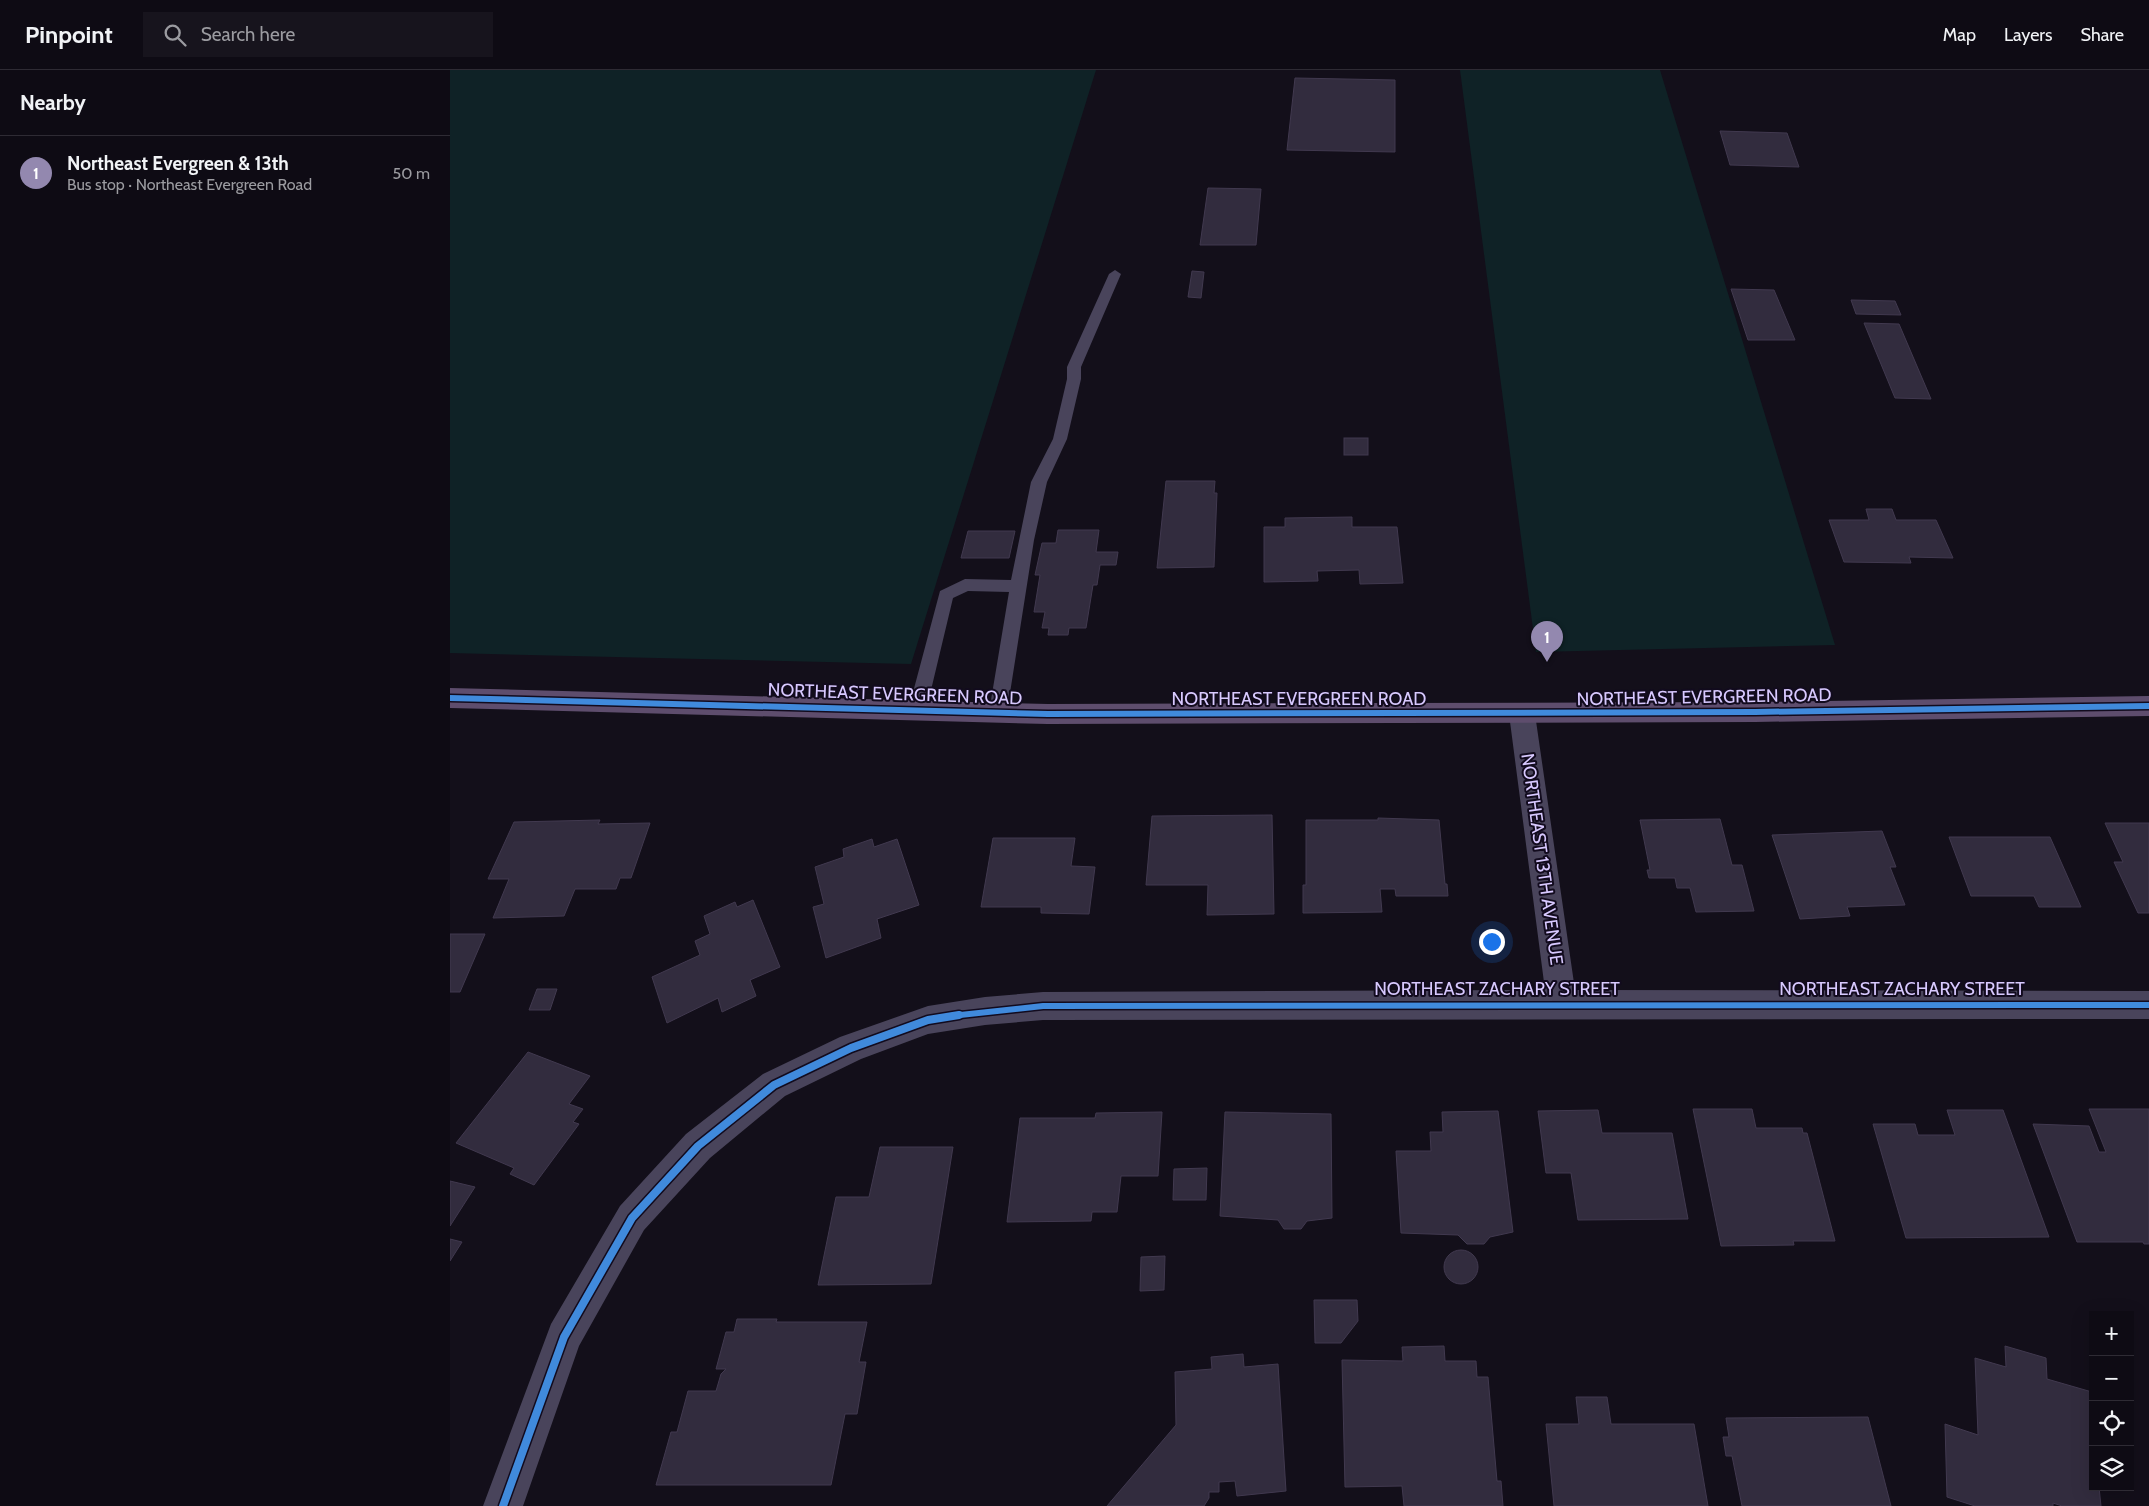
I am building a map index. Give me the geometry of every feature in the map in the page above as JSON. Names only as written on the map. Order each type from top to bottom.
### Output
[{"type":"main road","name":"NORTHEAST EVERGREEN ROAD","points":[[450,698],[998,712],[1522,714],[2149,706]]},
{"type":"street","name":"NORTHEAST 13TH AVENUE","points":[[1522,714],[1562,1004]]},
{"type":"street","name":"NORTHEAST ZACHARY STREET","points":[[504,1506],[564,1337],[632,1218],[698,1146],[774,1085],[851,1048],[928,1020],[985,1011],[1043,1006],[1562,1004],[2149,1005]]},
{"type":"lane","points":[[998,712],[1018,586],[1039,482],[1060,439],[1074,379],[1074,367],[1115,274]]},
{"type":"lane","points":[[917,711],[946,595],[965,585],[1018,586]]},
{"type":"green space","points":[[450,70],[1096,70],[911,664],[450,653]]},
{"type":"green space","points":[[1460,70],[1660,70],[1835,645],[1536,652]]},
{"type":"building","points":[[1295,78],[1395,80],[1395,152],[1287,150]]},
{"type":"building","points":[[1720,131],[1787,133],[1799,167],[1730,165]]},
{"type":"building","points":[[1208,188],[1261,189],[1256,245],[1200,245]]},
{"type":"building","points":[[1192,271],[1204,272],[1201,298],[1188,297]]},
{"type":"building","points":[[1731,289],[1774,290],[1795,340],[1748,340]]},
{"type":"building","points":[[1851,300],[1895,301],[1901,315],[1856,314]]},
{"type":"building","points":[[1864,323],[1899,324],[1931,399],[1895,398]]},
{"type":"building","points":[[1344,438],[1368,438],[1368,455],[1344,455]]},
{"type":"building","points":[[1166,481],[1215,481],[1214,493],[1217,493],[1214,567],[1157,568]]},
{"type":"building","points":[[1866,509],[1892,509],[1896,520],[1936,520],[1953,558],[1909,557],[1911,563],[1844,562],[1829,520],[1869,520]]},
{"type":"building","points":[[1352,517],[1352,527],[1397,527],[1403,583],[1360,584],[1359,570],[1317,571],[1318,581],[1264,582],[1264,527],[1285,527],[1285,518]]},
{"type":"building","points":[[1058,530],[1099,530],[1096,552],[1118,552],[1116,565],[1100,565],[1097,585],[1093,585],[1086,628],[1069,628],[1068,635],[1048,635],[1049,628],[1042,628],[1045,612],[1034,612],[1040,575],[1035,575],[1042,543],[1056,543]]},
{"type":"building","points":[[968,531],[1015,531],[1009,558],[961,558]]},
{"type":"building","points":[[1272,815],[1274,914],[1207,915],[1208,885],[1146,885],[1152,816]]},
{"type":"building","points":[[1378,818],[1439,820],[1445,884],[1447,884],[1448,896],[1396,896],[1395,889],[1380,889],[1382,912],[1303,913],[1303,885],[1306,885],[1306,820],[1378,820]]},
{"type":"building","points":[[1720,819],[1732,865],[1742,865],[1754,911],[1696,912],[1690,888],[1677,888],[1675,878],[1649,878],[1647,870],[1650,870],[1640,820]]},
{"type":"building","points":[[600,820],[598,824],[650,823],[631,878],[620,878],[616,889],[575,889],[564,916],[493,918],[509,879],[488,879],[514,822]]},
{"type":"building","points":[[2105,823],[2149,823],[2149,913],[2138,913],[2114,862],[2123,862]]},
{"type":"building","points":[[1882,831],[1896,867],[1890,867],[1905,905],[1847,907],[1850,916],[1800,919],[1772,835]]},
{"type":"building","points":[[1949,837],[2050,837],[2081,907],[2039,907],[2034,896],[1971,896]]},
{"type":"building","points":[[993,838],[1075,838],[1071,866],[1095,867],[1089,914],[1041,913],[1041,907],[981,907]]},
{"type":"building","points":[[872,839],[874,847],[897,839],[919,905],[877,919],[881,938],[826,958],[813,907],[824,904],[815,867],[844,857],[843,849]]},
{"type":"building","points":[[753,900],[780,967],[750,980],[756,996],[722,1012],[718,998],[667,1023],[652,977],[700,955],[695,941],[710,934],[704,916],[735,902],[737,907]]},
{"type":"building","points":[[450,934],[485,934],[460,992],[450,992]]},
{"type":"building","points":[[537,989],[557,989],[550,1010],[529,1010]]},
{"type":"building","points":[[528,1052],[590,1076],[569,1104],[583,1109],[573,1122],[579,1124],[534,1185],[510,1174],[514,1168],[456,1143]]},
{"type":"building","points":[[1693,1109],[1752,1109],[1756,1128],[1802,1128],[1803,1133],[1807,1133],[1835,1241],[1793,1241],[1794,1245],[1721,1246]]},
{"type":"building","points":[[2089,1109],[2149,1109],[2149,1244],[2144,1244],[2143,1242],[2077,1242],[2033,1124],[2089,1126],[2099,1152],[2106,1152]]},
{"type":"building","points":[[1598,1110],[1602,1133],[1672,1133],[1688,1219],[1578,1220],[1571,1173],[1546,1173],[1538,1111]]},
{"type":"building","points":[[1947,1110],[2003,1110],[2049,1237],[1906,1238],[1873,1124],[1915,1124],[1918,1135],[1955,1135]]},
{"type":"building","points":[[1498,1111],[1513,1232],[1490,1237],[1484,1244],[1467,1244],[1458,1235],[1401,1233],[1396,1151],[1431,1151],[1430,1132],[1443,1132],[1442,1112]]},
{"type":"building","points":[[1162,1112],[1158,1176],[1121,1176],[1117,1212],[1092,1212],[1091,1221],[1007,1222],[1020,1118],[1095,1118],[1096,1113]]},
{"type":"building","points":[[1225,1112],[1331,1114],[1332,1218],[1307,1221],[1301,1229],[1284,1229],[1278,1220],[1220,1216]]},
{"type":"building","points":[[880,1147],[953,1147],[931,1284],[818,1285],[836,1197],[869,1197]]},
{"type":"building","points":[[1207,1168],[1206,1200],[1173,1200],[1174,1169]]},
{"type":"building","points":[[450,1181],[475,1187],[450,1226]]},
{"type":"building","points":[[450,1239],[462,1242],[450,1261]]},
{"type":"building","points":[[1461,1250],[1468,1251],[1473,1255],[1477,1260],[1477,1274],[1473,1279],[1468,1283],[1461,1284],[1454,1283],[1449,1279],[1445,1274],[1444,1267],[1445,1260],[1449,1255],[1454,1251]]},
{"type":"building","points":[[1165,1256],[1164,1290],[1140,1291],[1141,1257]]},
{"type":"building","points":[[1314,1300],[1357,1300],[1358,1321],[1341,1343],[1315,1343]]},
{"type":"building","points":[[737,1319],[777,1319],[776,1322],[867,1322],[859,1362],[866,1362],[857,1414],[845,1414],[831,1485],[656,1485],[671,1432],[677,1432],[688,1391],[716,1391],[721,1374],[726,1369],[716,1369],[726,1332],[734,1332]]},
{"type":"building","points":[[1444,1346],[1445,1361],[1476,1361],[1477,1377],[1488,1377],[1497,1481],[1501,1481],[1503,1506],[1404,1506],[1402,1486],[1345,1487],[1342,1360],[1403,1361],[1402,1347]]},
{"type":"building","points":[[2005,1346],[2046,1358],[2047,1379],[2089,1391],[2089,1491],[2099,1491],[2101,1506],[2062,1506],[2053,1503],[2053,1506],[1975,1506],[1947,1497],[1945,1424],[1978,1435],[1975,1358],[2006,1367]]},
{"type":"building","points":[[1243,1354],[1244,1367],[1278,1364],[1286,1491],[1237,1496],[1235,1481],[1219,1482],[1219,1492],[1209,1492],[1209,1498],[1204,1506],[1107,1506],[1176,1425],[1175,1372],[1212,1369],[1211,1357]]},
{"type":"building","points":[[1576,1397],[1607,1397],[1611,1424],[1694,1424],[1708,1506],[1554,1506],[1546,1424],[1579,1424]]},
{"type":"building","points":[[1868,1417],[1891,1506],[1742,1506],[1732,1456],[1726,1456],[1723,1437],[1729,1437],[1726,1418]]},
{"type":"cycle path","points":[[450,698],[1048,714],[1755,712],[2149,706]]},
{"type":"cycle path","points":[[503,1506],[564,1337],[632,1218],[698,1146],[774,1085],[851,1048],[928,1020],[985,1011],[1043,1006],[1562,1004],[2149,1005]]},
{"type":"place","name":"Northeast Evergreen & 13th","points":[[1547,662]]}]
